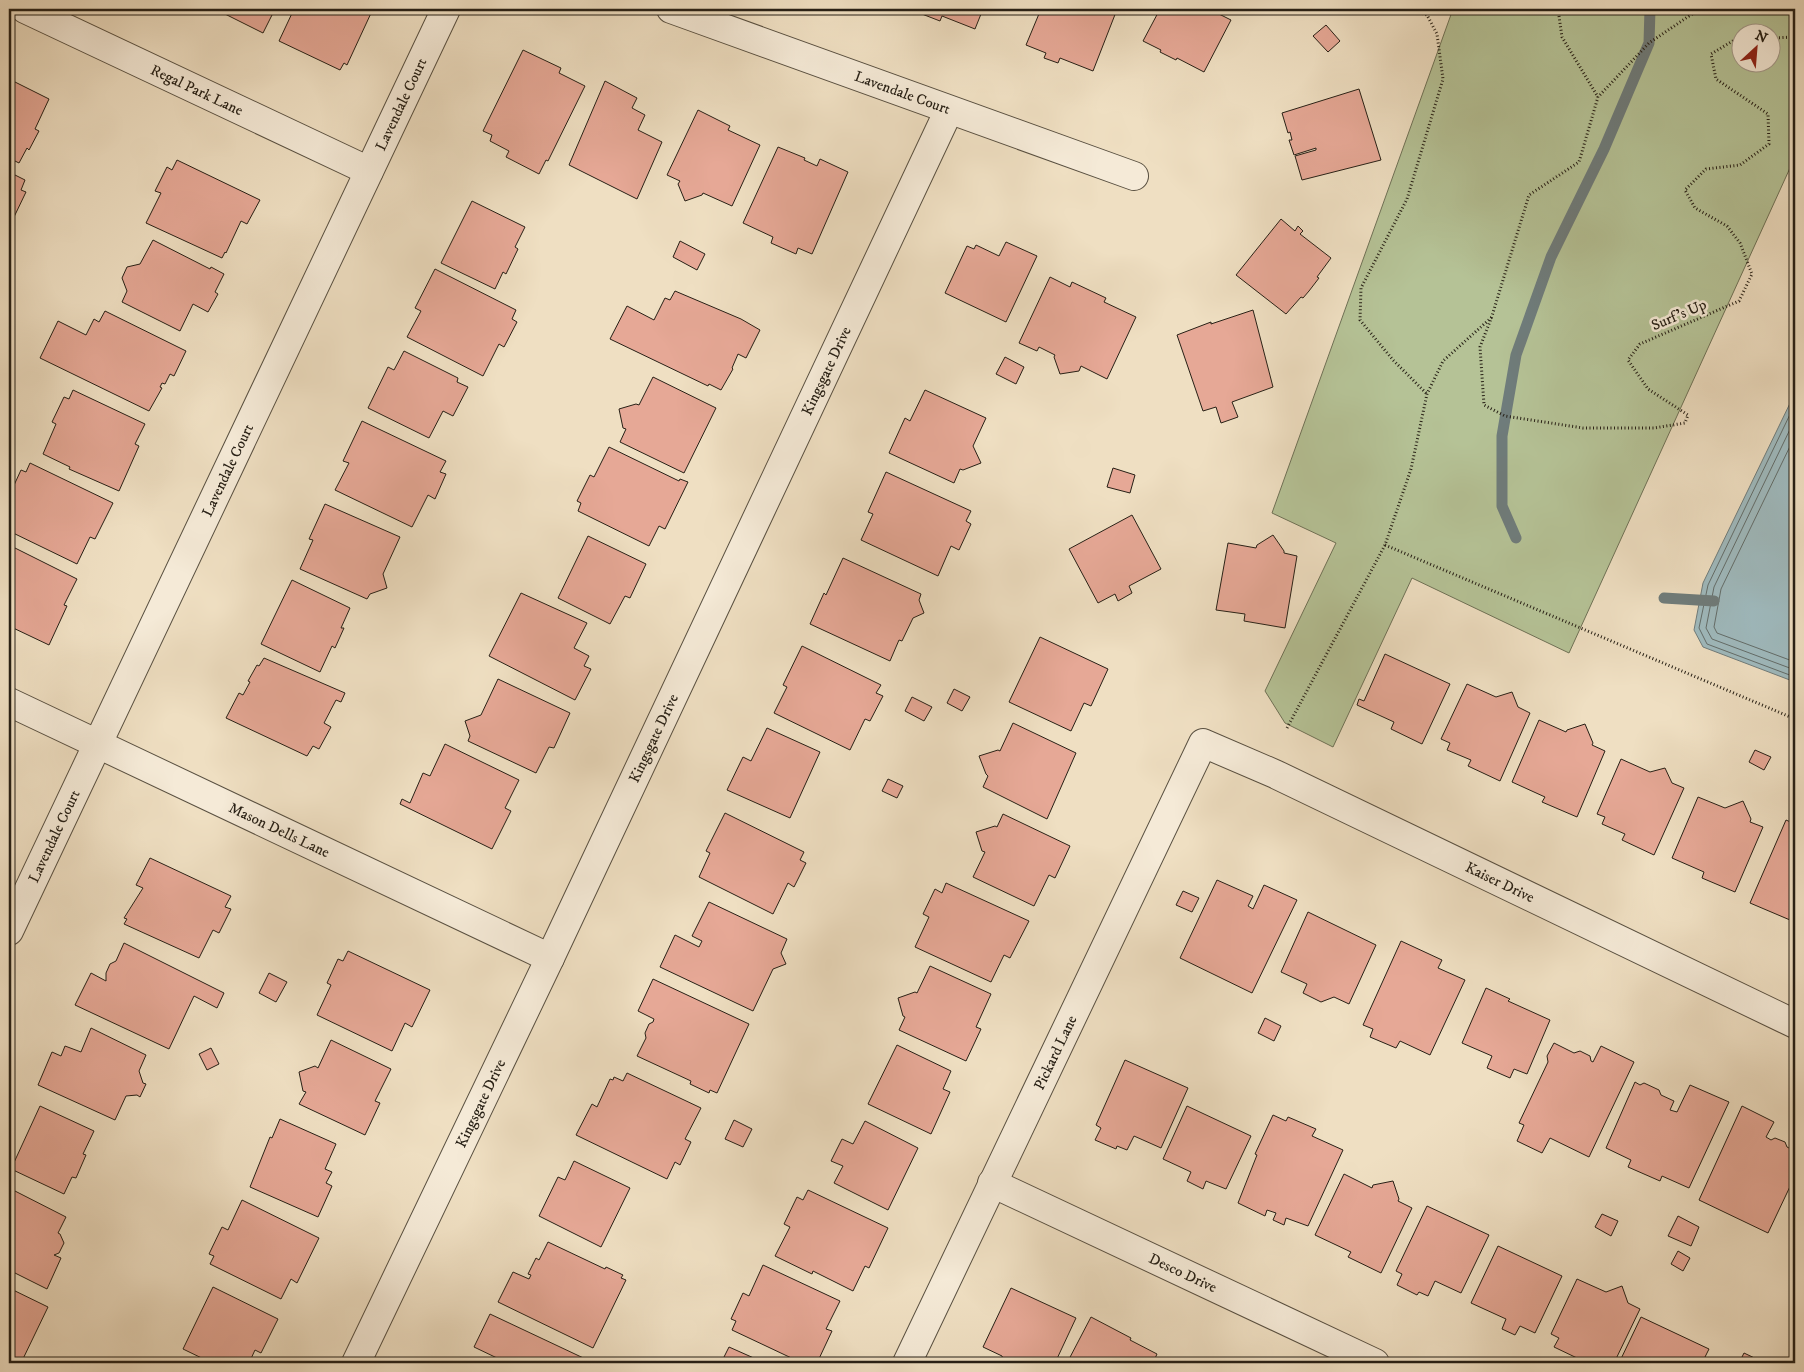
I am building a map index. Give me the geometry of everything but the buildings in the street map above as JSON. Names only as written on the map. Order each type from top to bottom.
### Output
[{"type":"street","name":"Regal Park Lane","points":[[25,9],[369,171]]},
{"type":"street","name":"Lavendale Court","points":[[9,931],[446,9]]},
{"type":"street","name":"Lavendale Court","points":[[671,9],[1134,176]]},
{"type":"street","name":"Kingsgate Drive","points":[[356,1363],[550,958],[948,110]]},
{"type":"street","name":"Mason Dells Lane","points":[[9,702],[550,958]]},
{"type":"street","name":"Kaiser Drive","points":[[1203,743],[1275,774],[1795,1024]]},
{"type":"street","name":"Pickard Lane","points":[[907,1363],[1203,743]]},
{"type":"street","name":"Desco Drive","points":[[992,1183],[1375,1363]]},
{"type":"path","points":[[1409,9],[1427,15],[1437,34],[1443,80],[1407,199],[1361,288],[1360,320],[1393,360],[1427,394]]},
{"type":"path","points":[[1558,9],[1562,37],[1598,98]]},
{"type":"path","points":[[1287,728],[1385,545],[1412,469],[1427,394],[1443,361],[1492,316],[1529,195],[1579,162],[1598,98],[1649,43],[1697,9]]},
{"type":"path","points":[[1782,38],[1795,37]]},
{"type":"path","name":"Surf's Up","points":[[1492,316],[1480,347],[1484,404],[1505,416],[1584,428],[1654,428],[1685,423],[1688,415],[1648,389],[1628,360],[1640,344],[1739,301],[1752,274],[1740,243],[1727,226],[1695,208],[1685,190],[1706,169],[1740,165],[1769,144],[1768,114],[1716,79],[1711,54],[1732,41]]},
{"type":"path","points":[[1385,545],[1795,720]]},
{"type":"green space","points":[[1453,9],[1795,9],[1795,157],[1569,653],[1412,578],[1333,747],[1285,723],[1265,691],[1336,543],[1272,513]]},
{"type":"water","points":[[1795,393],[1795,682],[1703,647],[1694,630],[1703,583]]},
{"type":"waterway","points":[[1516,538],[1502,506],[1502,436],[1516,355],[1551,257],[1604,149],[1649,43],[1650,9]]},
{"type":"waterway","points":[[1664,598],[1714,601]]}]
